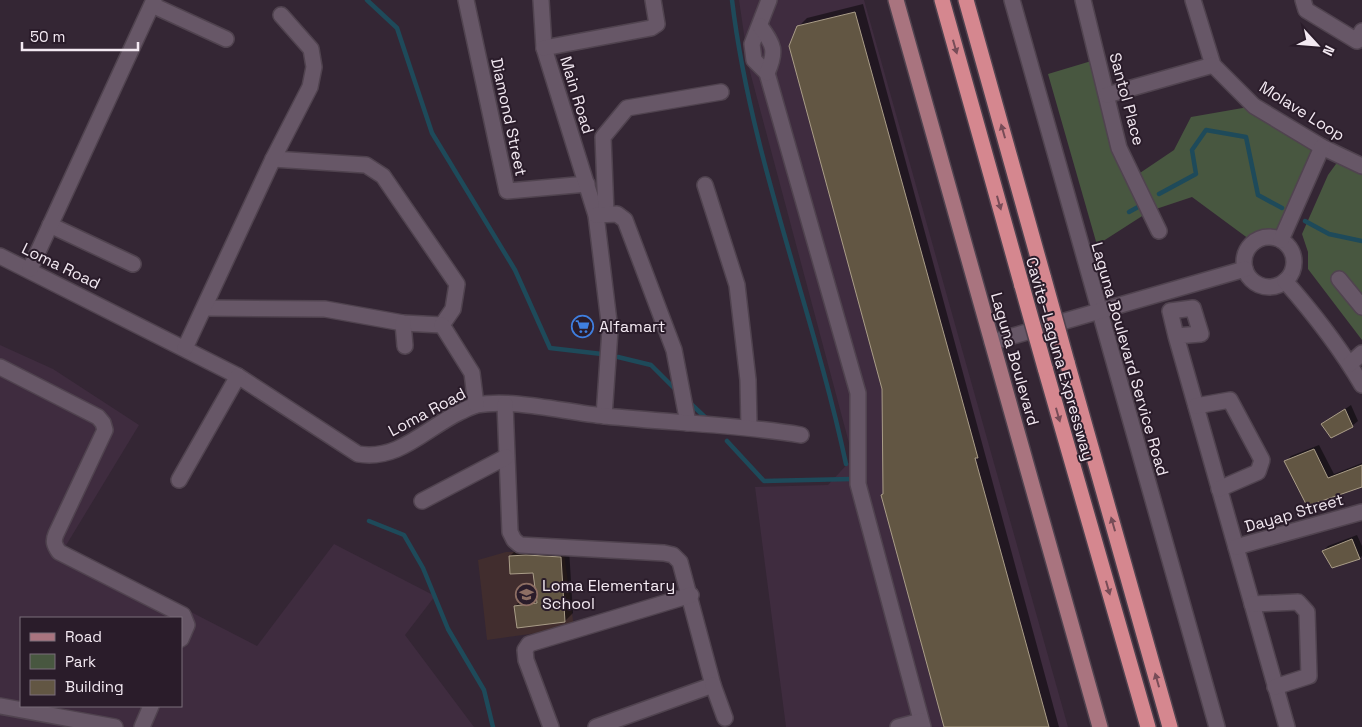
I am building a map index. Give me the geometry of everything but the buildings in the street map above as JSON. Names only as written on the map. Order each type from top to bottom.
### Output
[{"type":"highway","name":"Cavite–Laguna Expressway","points":[[942,0],[1148,727]]},
{"type":"highway","name":"Cavite–Laguna Expressway","points":[[966,0],[1170,727]]},
{"type":"main road","name":"Laguna Boulevard","points":[[896,0],[1100,727]]},
{"type":"street","name":"Diamond Street","points":[[466,0],[506,191],[589,191]]},
{"type":"street","name":"Main Road","points":[[541,0],[544,48],[589,191],[601,214]]},
{"type":"street","points":[[544,48],[651,28],[657,24],[653,0]]},
{"type":"street","points":[[769,0],[760,26],[772,42],[774,57],[767,73],[858,393],[858,484],[922,724],[898,727]]},
{"type":"street","name":"Laguna Boulevard Service Road","points":[[1012,0],[1098,312],[1217,727]]},
{"type":"street","name":"Santol Place","points":[[1083,0],[1119,148],[1159,231]]},
{"type":"street","name":"Molave Loop","points":[[1193,0],[1213,65],[1254,106],[1322,147],[1362,166]]},
{"type":"street","points":[[1303,0],[1306,10],[1357,40],[1362,31]]},
{"type":"street","points":[[30,269],[152,2],[226,39]]},
{"type":"street","points":[[185,348],[310,87],[314,67],[310,49],[281,15]]},
{"type":"street","points":[[1107,95],[1213,65]]},
{"type":"street","points":[[604,416],[610,330],[601,214],[603,137],[627,108],[721,92]]},
{"type":"street","points":[[1281,240],[1322,147]]},
{"type":"street","points":[[274,159],[366,165],[383,176],[457,284],[453,309],[442,325]]},
{"type":"street","points":[[705,186],[737,285],[748,380],[749,426]]},
{"type":"street","points":[[601,214],[617,214],[625,220],[674,350],[688,423]]},
{"type":"street","points":[[50,225],[133,264]]},
{"type":"street","points":[[1267,237],[1281,240],[1292,251],[1294,259],[1291,274],[1286,281],[1278,285],[1262,286],[1248,277],[1244,269],[1245,254],[1253,242],[1267,237]]},
{"type":"street","name":"Loma Road","points":[[0,256],[30,269],[238,376],[358,454],[374,457],[405,446],[447,418],[476,404],[505,404],[604,416],[749,426],[801,435]]},
{"type":"street","points":[[992,342],[1244,269]]},
{"type":"street","points":[[1339,279],[1362,307]]},
{"type":"street","points":[[1286,281],[1321,323],[1350,364],[1362,385]]},
{"type":"street","points":[[205,308],[325,308],[403,323],[442,325]]},
{"type":"street","points":[[403,323],[405,346]]},
{"type":"street","points":[[442,325],[472,372],[476,404]]},
{"type":"street","points":[[1176,336],[1287,727]]},
{"type":"street","points":[[1350,364],[1362,354]]},
{"type":"street","points":[[0,367],[98,417],[103,423],[104,430],[56,534],[54,541],[59,552],[182,614],[188,625],[182,637]]},
{"type":"street","points":[[179,480],[238,376]]},
{"type":"street","points":[[1196,406],[1230,400],[1262,460],[1258,472],[1220,489]]},
{"type":"street","points":[[505,404],[510,532],[514,540],[520,545],[673,555],[680,562],[691,595],[713,685],[725,718]]},
{"type":"street","points":[[422,501],[506,457]]},
{"type":"street","name":"Dayap Street","points":[[1236,547],[1362,512]]},
{"type":"street","points":[[551,727],[526,660],[525,650],[529,644],[691,595]]},
{"type":"street","points":[[1252,604],[1298,602],[1307,612],[1309,676],[1275,687]]},
{"type":"street","points":[[596,727],[713,685]]},
{"type":"street","points":[[0,706],[115,727]]},
{"type":"street","points":[[142,727],[151,707]]},
{"type":"shaded area","points":[[739,0],[864,0],[1068,727],[786,727],[755,487],[828,485],[853,458],[749,68]]},
{"type":"shaded area","points":[[0,345],[53,369],[139,425],[65,547],[257,646],[334,544],[435,596],[405,635],[474,727],[0,727]]},
{"type":"shaded area","name":"Loma Elementary School","points":[[506,552],[564,553],[574,628],[487,640],[478,560]]},
{"type":"green space","points":[[1098,59],[1134,177],[1174,150],[1191,117],[1254,106],[1322,147],[1276,238],[1267,237],[1253,242],[1192,197],[1150,211],[1097,245],[1048,74]]},
{"type":"green space","points":[[1349,163],[1362,169],[1362,340],[1308,269],[1308,252],[1302,234],[1328,175],[1336,164]]},
{"type":"waterway","points":[[367,0],[397,28],[432,133],[515,270],[550,348],[602,354]]},
{"type":"waterway","points":[[732,0],[753,118],[817,348],[846,464]]},
{"type":"waterway","points":[[1159,194],[1196,174],[1192,150],[1206,130],[1246,137],[1258,195],[1282,208]]},
{"type":"waterway","points":[[1129,212],[1138,207]]},
{"type":"waterway","points":[[1305,221],[1329,234],[1362,241]]},
{"type":"waterway","points":[[618,357],[651,365],[674,388]]},
{"type":"waterway","points":[[689,402],[707,419]]},
{"type":"waterway","points":[[727,441],[764,481],[851,479]]},
{"type":"waterway","points":[[369,521],[404,535],[423,568],[448,629],[484,690],[493,727]]},
{"type":"place","name":"Alfamart","points":[[583,326]]},
{"type":"place","name":"Loma Elementary School","points":[[526,594]]}]
